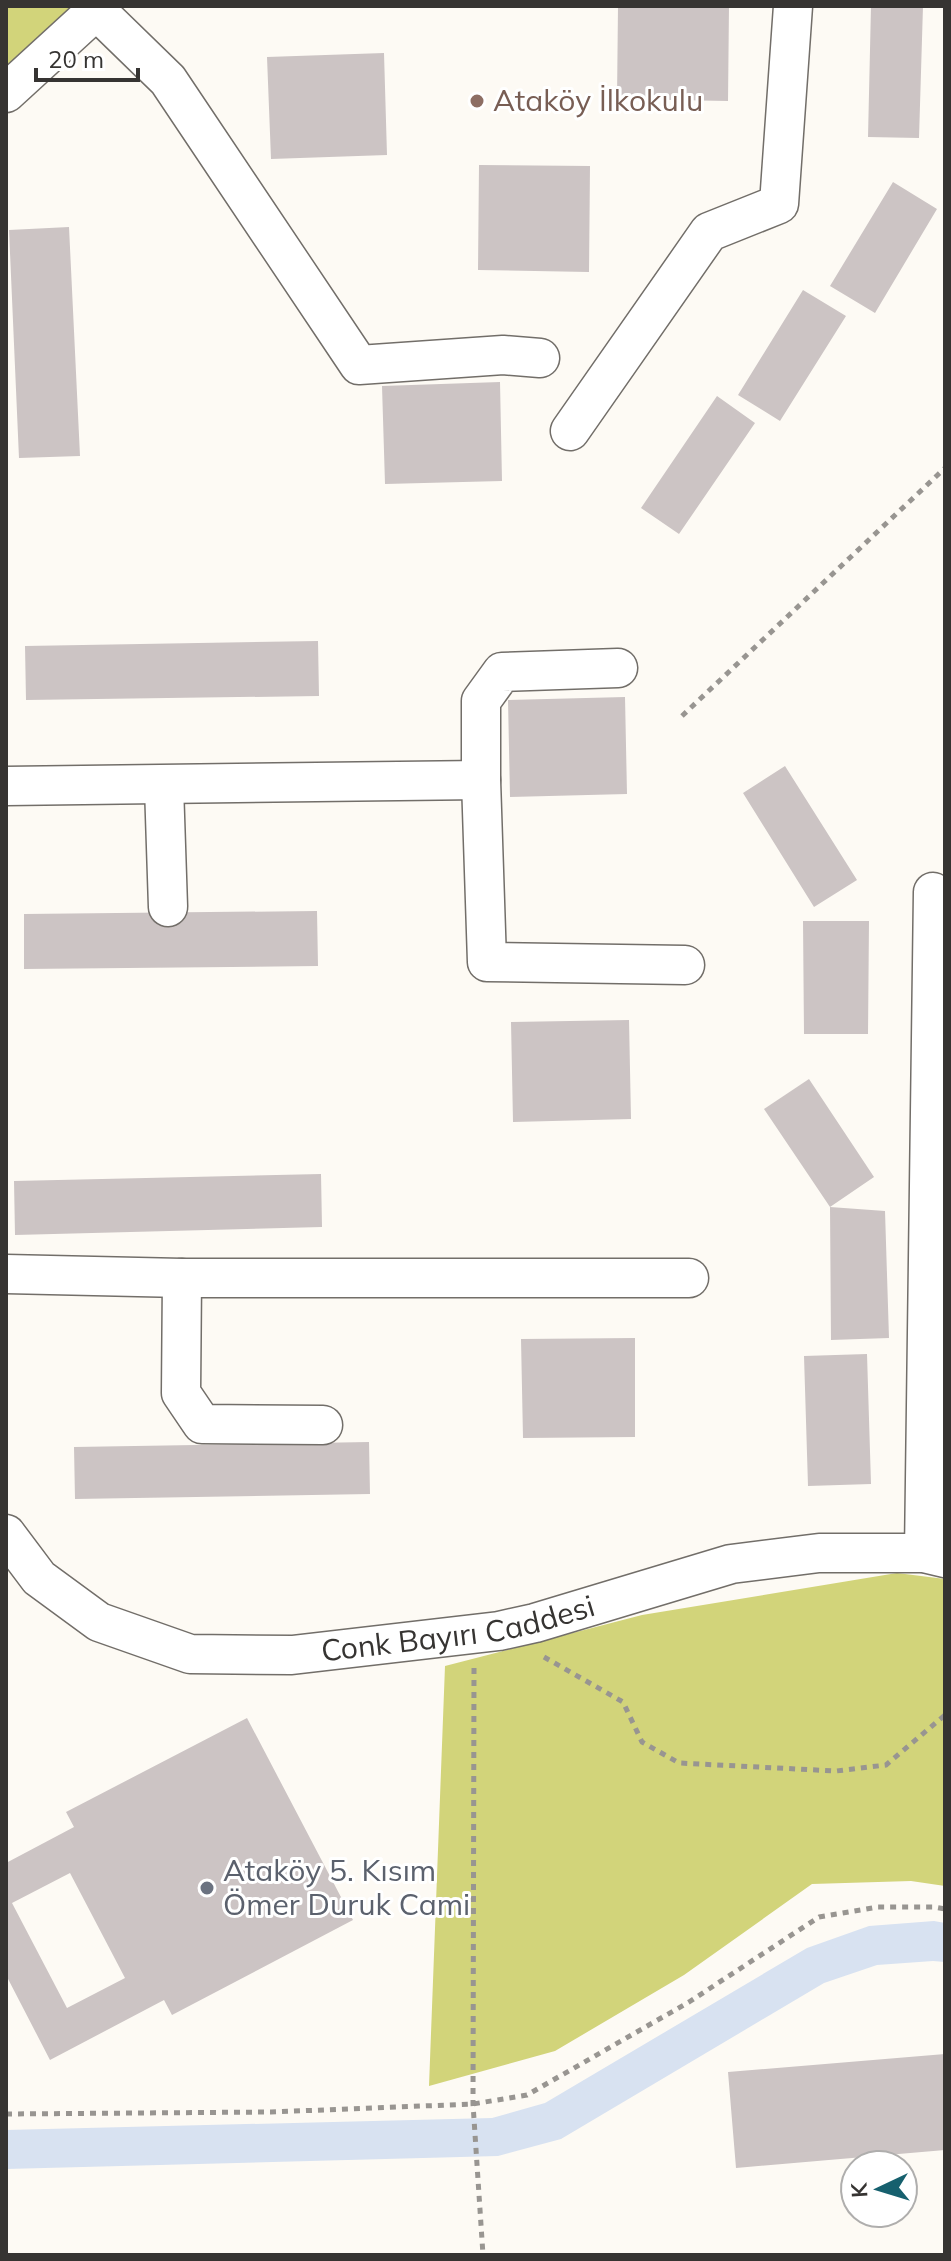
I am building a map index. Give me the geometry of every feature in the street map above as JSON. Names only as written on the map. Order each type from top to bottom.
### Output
[{"type":"street","points":[[570,431],[709,232],[779,204],[793,6]]},
{"type":"street","points":[[6,93],[98,8],[168,80],[359,365],[503,355],[540,358]]},
{"type":"street","points":[[618,668],[502,672],[481,701],[487,962],[685,965]]},
{"type":"street","points":[[6,786],[481,780]]},
{"type":"street","points":[[164,786],[168,907]]},
{"type":"street","points":[[933,892],[935,1556]]},
{"type":"street","points":[[6,1274],[182,1278],[689,1278]]},
{"type":"street","points":[[182,1278],[181,1393],[202,1424],[323,1425]]},
{"type":"street","name":"Conk Bayırı Caddesi","points":[[6,1534],[39,1578],[99,1622],[190,1654],[292,1655],[487,1633],[731,1564],[819,1553],[935,1556]]},
{"type":"path","points":[[682,716],[945,468]]},
{"type":"path","points":[[483,2255],[473,2104],[487,1633],[623,1702],[642,1742],[679,1763],[836,1771],[886,1765],[945,1715]]},
{"type":"path","points":[[6,2114],[271,2112],[473,2104],[527,2095],[689,2002],[819,1917],[878,1907],[945,1909]]},
{"type":"green space","points":[[6,6],[85,6],[6,76]]},
{"type":"green space","points":[[897,1573],[945,1579],[945,1886],[911,1881],[812,1884],[684,1975],[555,2051],[429,2086],[445,1666],[642,1615]]},
{"type":"water","points":[[934,1921],[945,1923],[945,1962],[877,1965],[824,1983],[561,2139],[498,2156],[6,2169],[6,2130],[492,2118],[545,2103],[807,1948],[869,1926]]},
{"type":"building","points":[[618,6],[729,6],[728,101],[617,99]]},
{"type":"building","points":[[871,6],[923,6],[919,138],[868,137]]},
{"type":"building","points":[[384,53],[387,155],[271,159],[267,57]]},
{"type":"building","points":[[479,165],[590,166],[589,272],[478,270]]},
{"type":"building","points":[[893,182],[937,209],[875,313],[830,286]]},
{"type":"building","points":[[69,227],[80,456],[19,458],[9,230]]},
{"type":"building","points":[[803,290],[846,316],[780,421],[738,395]]},
{"type":"building","points":[[500,382],[502,481],[385,484],[382,386]]},
{"type":"building","points":[[717,396],[755,423],[679,534],[641,508]]},
{"type":"building","points":[[318,641],[319,696],[26,700],[25,646]]},
{"type":"building","points":[[625,697],[627,794],[510,797],[508,700]]},
{"type":"building","points":[[785,766],[857,880],[814,907],[743,793]]},
{"type":"building","points":[[317,911],[318,966],[24,969],[24,914]]},
{"type":"building","points":[[803,921],[869,921],[868,1034],[804,1034]]},
{"type":"building","points":[[629,1020],[631,1119],[513,1122],[511,1022]]},
{"type":"building","points":[[809,1079],[874,1177],[830,1207],[764,1109]]},
{"type":"building","points":[[321,1174],[322,1227],[15,1235],[14,1181]]},
{"type":"building","points":[[830,1207],[885,1211],[889,1338],[831,1340]]},
{"type":"building","points":[[635,1338],[635,1437],[523,1438],[521,1339]]},
{"type":"building","points":[[867,1354],[871,1484],[808,1486],[804,1356]]},
{"type":"building","points":[[369,1442],[370,1494],[75,1499],[74,1447]]},
{"type":"building","name":"Ataköy 5. Kısım Ömer Duruk Cami","points":[[247,1718],[353,1920],[172,2015],[164,2000],[50,2060],[6,1975],[6,1863],[74,1827],[66,1812]],"holes":[[[70,1873],[125,1978],[67,2008],[12,1903]]]},
{"type":"building","points":[[945,2054],[945,2150],[919,2152],[919,2149],[839,2149],[839,2159],[736,2168],[728,2072]]},
{"type":"place","name":"Ataköy İlkokulu","points":[[477,101]]},
{"type":"place","name":"Ataköy 5. Kısım Ömer Duruk Cami","points":[[207,1888]]}]
